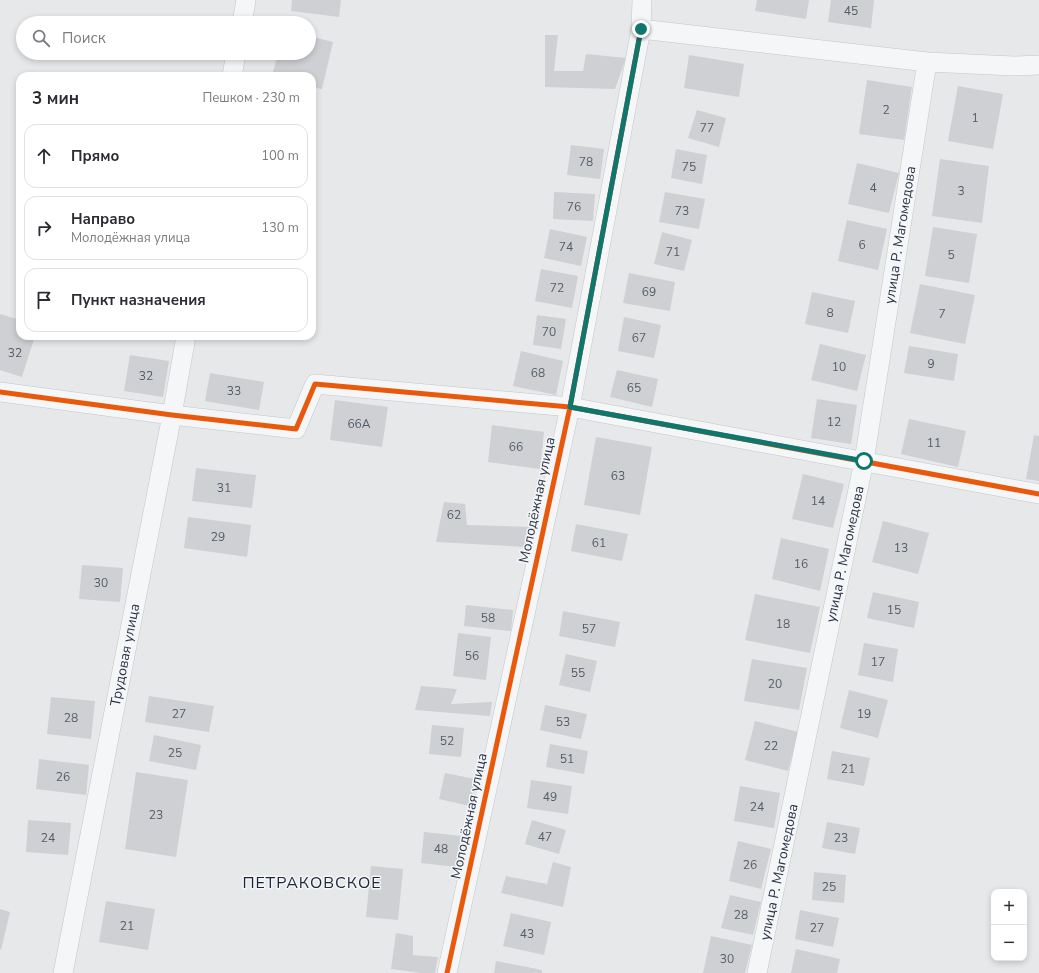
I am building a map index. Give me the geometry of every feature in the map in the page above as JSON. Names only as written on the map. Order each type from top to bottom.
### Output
[{"type":"street","points":[[243,16],[246,0]]},
{"type":"street","name":"Молодёжная улица","points":[[447,973],[570,407],[641,29],[642,0]]},
{"type":"street","points":[[641,29],[927,62],[1014,66],[1039,65]]},
{"type":"street","points":[[233,72],[235,60]]},
{"type":"street","name":"улица Р. Магомедова","points":[[757,973],[864,461],[927,62]]},
{"type":"street","name":"Трудовая улица","points":[[62,973],[172,415],[185,340]]},
{"type":"street","points":[[0,392],[172,415],[296,428],[315,384],[570,407],[1039,494]]},
{"type":"building","points":[[292,0],[341,0],[339,17],[291,11]]},
{"type":"building","points":[[757,0],[809,0],[806,19],[755,11]]},
{"type":"building","points":[[831,0],[874,0],[871,28],[828,22]]},
{"type":"building","points":[[545,35],[558,35],[554,71],[583,71],[586,54],[626,58],[615,89],[545,87]]},
{"type":"building","points":[[316,38],[333,42],[322,89],[316,88],[316,72],[273,72],[276,60],[316,60]]},
{"type":"building","points":[[689,55],[744,64],[739,97],[684,88]]},
{"type":"building","points":[[867,80],[912,87],[904,140],[859,134]]},
{"type":"building","points":[[958,86],[1003,94],[993,149],[948,141]]},
{"type":"building","points":[[697,110],[726,118],[719,147],[688,138]]},
{"type":"building","points":[[571,145],[604,149],[600,179],[567,175]]},
{"type":"building","points":[[676,149],[707,155],[702,184],[671,178]]},
{"type":"building","points":[[940,159],[989,166],[982,223],[932,216]]},
{"type":"building","points":[[857,163],[899,173],[889,213],[848,204]]},
{"type":"building","points":[[554,192],[595,194],[593,221],[553,219]]},
{"type":"building","points":[[665,192],[705,199],[699,229],[659,222]]},
{"type":"building","points":[[847,220],[887,229],[878,270],[838,261]]},
{"type":"building","points":[[933,227],[977,234],[969,283],[925,276]]},
{"type":"building","points":[[550,229],[587,237],[581,266],[544,258]]},
{"type":"building","points":[[662,232],[692,240],[684,271],[654,264]]},
{"type":"building","points":[[541,269],[578,276],[572,308],[535,301]]},
{"type":"building","points":[[629,273],[675,282],[670,311],[623,303]]},
{"type":"building","points":[[920,284],[975,295],[965,344],[910,333]]},
{"type":"building","points":[[812,292],[855,301],[848,333],[805,324]]},
{"type":"building","points":[[0,314],[16,319],[16,340],[34,340],[22,377],[0,370]]},
{"type":"building","points":[[537,315],[566,319],[561,349],[533,345]]},
{"type":"building","points":[[624,317],[661,325],[654,358],[618,351]]},
{"type":"building","points":[[820,344],[866,355],[857,391],[811,380]]},
{"type":"building","points":[[909,346],[958,354],[954,381],[904,373]]},
{"type":"building","points":[[521,351],[563,361],[556,395],[513,386]]},
{"type":"building","points":[[130,355],[169,361],[163,397],[124,391]]},
{"type":"building","points":[[617,370],[658,379],[652,407],[610,397]]},
{"type":"building","points":[[210,373],[264,382],[259,410],[205,401]]},
{"type":"building","points":[[817,399],[857,405],[851,444],[811,438]]},
{"type":"building","points":[[335,400],[388,407],[382,447],[330,440]]},
{"type":"building","points":[[909,419],[966,431],[958,467],[901,454]]},
{"type":"building","points":[[492,425],[544,432],[540,469],[488,462]]},
{"type":"building","points":[[1034,435],[1039,436],[1039,481],[1026,479]]},
{"type":"building","points":[[596,437],[652,447],[640,515],[584,505]]},
{"type":"building","points":[[196,468],[256,475],[252,508],[192,501]]},
{"type":"building","points":[[803,474],[844,484],[833,528],[792,519]]},
{"type":"building","points":[[444,502],[465,504],[467,525],[532,527],[526,547],[436,542]]},
{"type":"building","points":[[188,517],[251,525],[247,557],[184,548]]},
{"type":"building","points":[[883,521],[929,533],[918,574],[872,562]]},
{"type":"building","points":[[576,524],[628,534],[622,561],[571,551]]},
{"type":"building","points":[[781,538],[829,549],[820,591],[772,579]]},
{"type":"building","points":[[82,565],[123,568],[120,602],[79,599]]},
{"type":"building","points":[[873,592],[919,602],[914,628],[867,618]]},
{"type":"building","points":[[755,594],[820,607],[810,653],[745,640]]},
{"type":"building","points":[[466,605],[513,610],[511,631],[464,626]]},
{"type":"building","points":[[563,611],[620,622],[615,647],[559,636]]},
{"type":"building","points":[[458,633],[491,637],[486,680],[453,676]]},
{"type":"building","points":[[864,643],[898,649],[893,682],[858,675]]},
{"type":"building","points":[[566,654],[597,661],[590,692],[559,685]]},
{"type":"building","points":[[752,659],[807,668],[799,710],[744,701]]},
{"type":"building","points":[[421,686],[457,689],[451,704],[492,702],[490,716],[415,710]]},
{"type":"building","points":[[849,690],[888,700],[878,738],[840,728]]},
{"type":"building","points":[[149,696],[214,706],[209,732],[145,722]]},
{"type":"building","points":[[51,697],[95,701],[91,739],[47,734]]},
{"type":"building","points":[[545,705],[587,714],[581,739],[540,730]]},
{"type":"building","points":[[755,721],[798,732],[788,771],[745,760]]},
{"type":"building","points":[[432,725],[464,728],[461,757],[429,754]]},
{"type":"building","points":[[154,735],[201,745],[196,770],[149,761]]},
{"type":"building","points":[[550,744],[588,751],[584,774],[546,767]]},
{"type":"building","points":[[832,751],[870,758],[864,786],[827,779]]},
{"type":"building","points":[[39,759],[89,765],[86,795],[36,789]]},
{"type":"building","points":[[136,772],[188,780],[176,857],[125,849]]},
{"type":"building","points":[[445,773],[475,779],[470,806],[439,799]]},
{"type":"building","points":[[531,780],[572,786],[568,814],[527,808]]},
{"type":"building","points":[[740,786],[780,793],[774,828],[734,821]]},
{"type":"building","points":[[28,820],[71,823],[68,855],[26,852]]},
{"type":"building","points":[[532,820],[566,830],[559,854],[525,844]]},
{"type":"building","points":[[827,822],[860,828],[855,854],[822,848]]},
{"type":"building","points":[[424,832],[461,836],[457,867],[421,863]]},
{"type":"building","points":[[738,841],[771,849],[761,889],[729,881]]},
{"type":"building","points":[[553,862],[571,867],[563,907],[501,893],[506,876],[547,884]]},
{"type":"building","points":[[371,866],[403,869],[398,920],[366,917]]},
{"type":"building","points":[[814,872],[846,875],[844,903],[812,900]]},
{"type":"building","points":[[730,895],[761,902],[753,935],[721,928]]},
{"type":"building","points":[[106,901],[155,909],[148,950],[99,942]]},
{"type":"building","points":[[0,909],[10,912],[1,950],[0,949]]},
{"type":"building","points":[[800,910],[839,918],[833,947],[795,939]]},
{"type":"building","points":[[511,913],[551,922],[544,955],[503,946]]},
{"type":"building","points":[[396,933],[413,936],[413,955],[438,957],[435,973],[421,973],[391,969]]},
{"type":"building","points":[[711,936],[752,945],[745,973],[703,973]]},
{"type":"building","points":[[796,949],[840,959],[837,973],[791,973]]},
{"type":"building","points":[[496,961],[542,970],[542,973],[494,973]]},
{"type":"cycle path","points":[[447,973],[570,407],[641,29]]},
{"type":"cycle path","points":[[0,392],[172,415],[296,429],[315,384],[570,407],[1039,494]]},
{"type":"district","name":"ПЕТРАКОВСКОЕ","points":[[312,883]]},
{"type":"route","points":[[641,29],[570,407],[864,461]]}]
